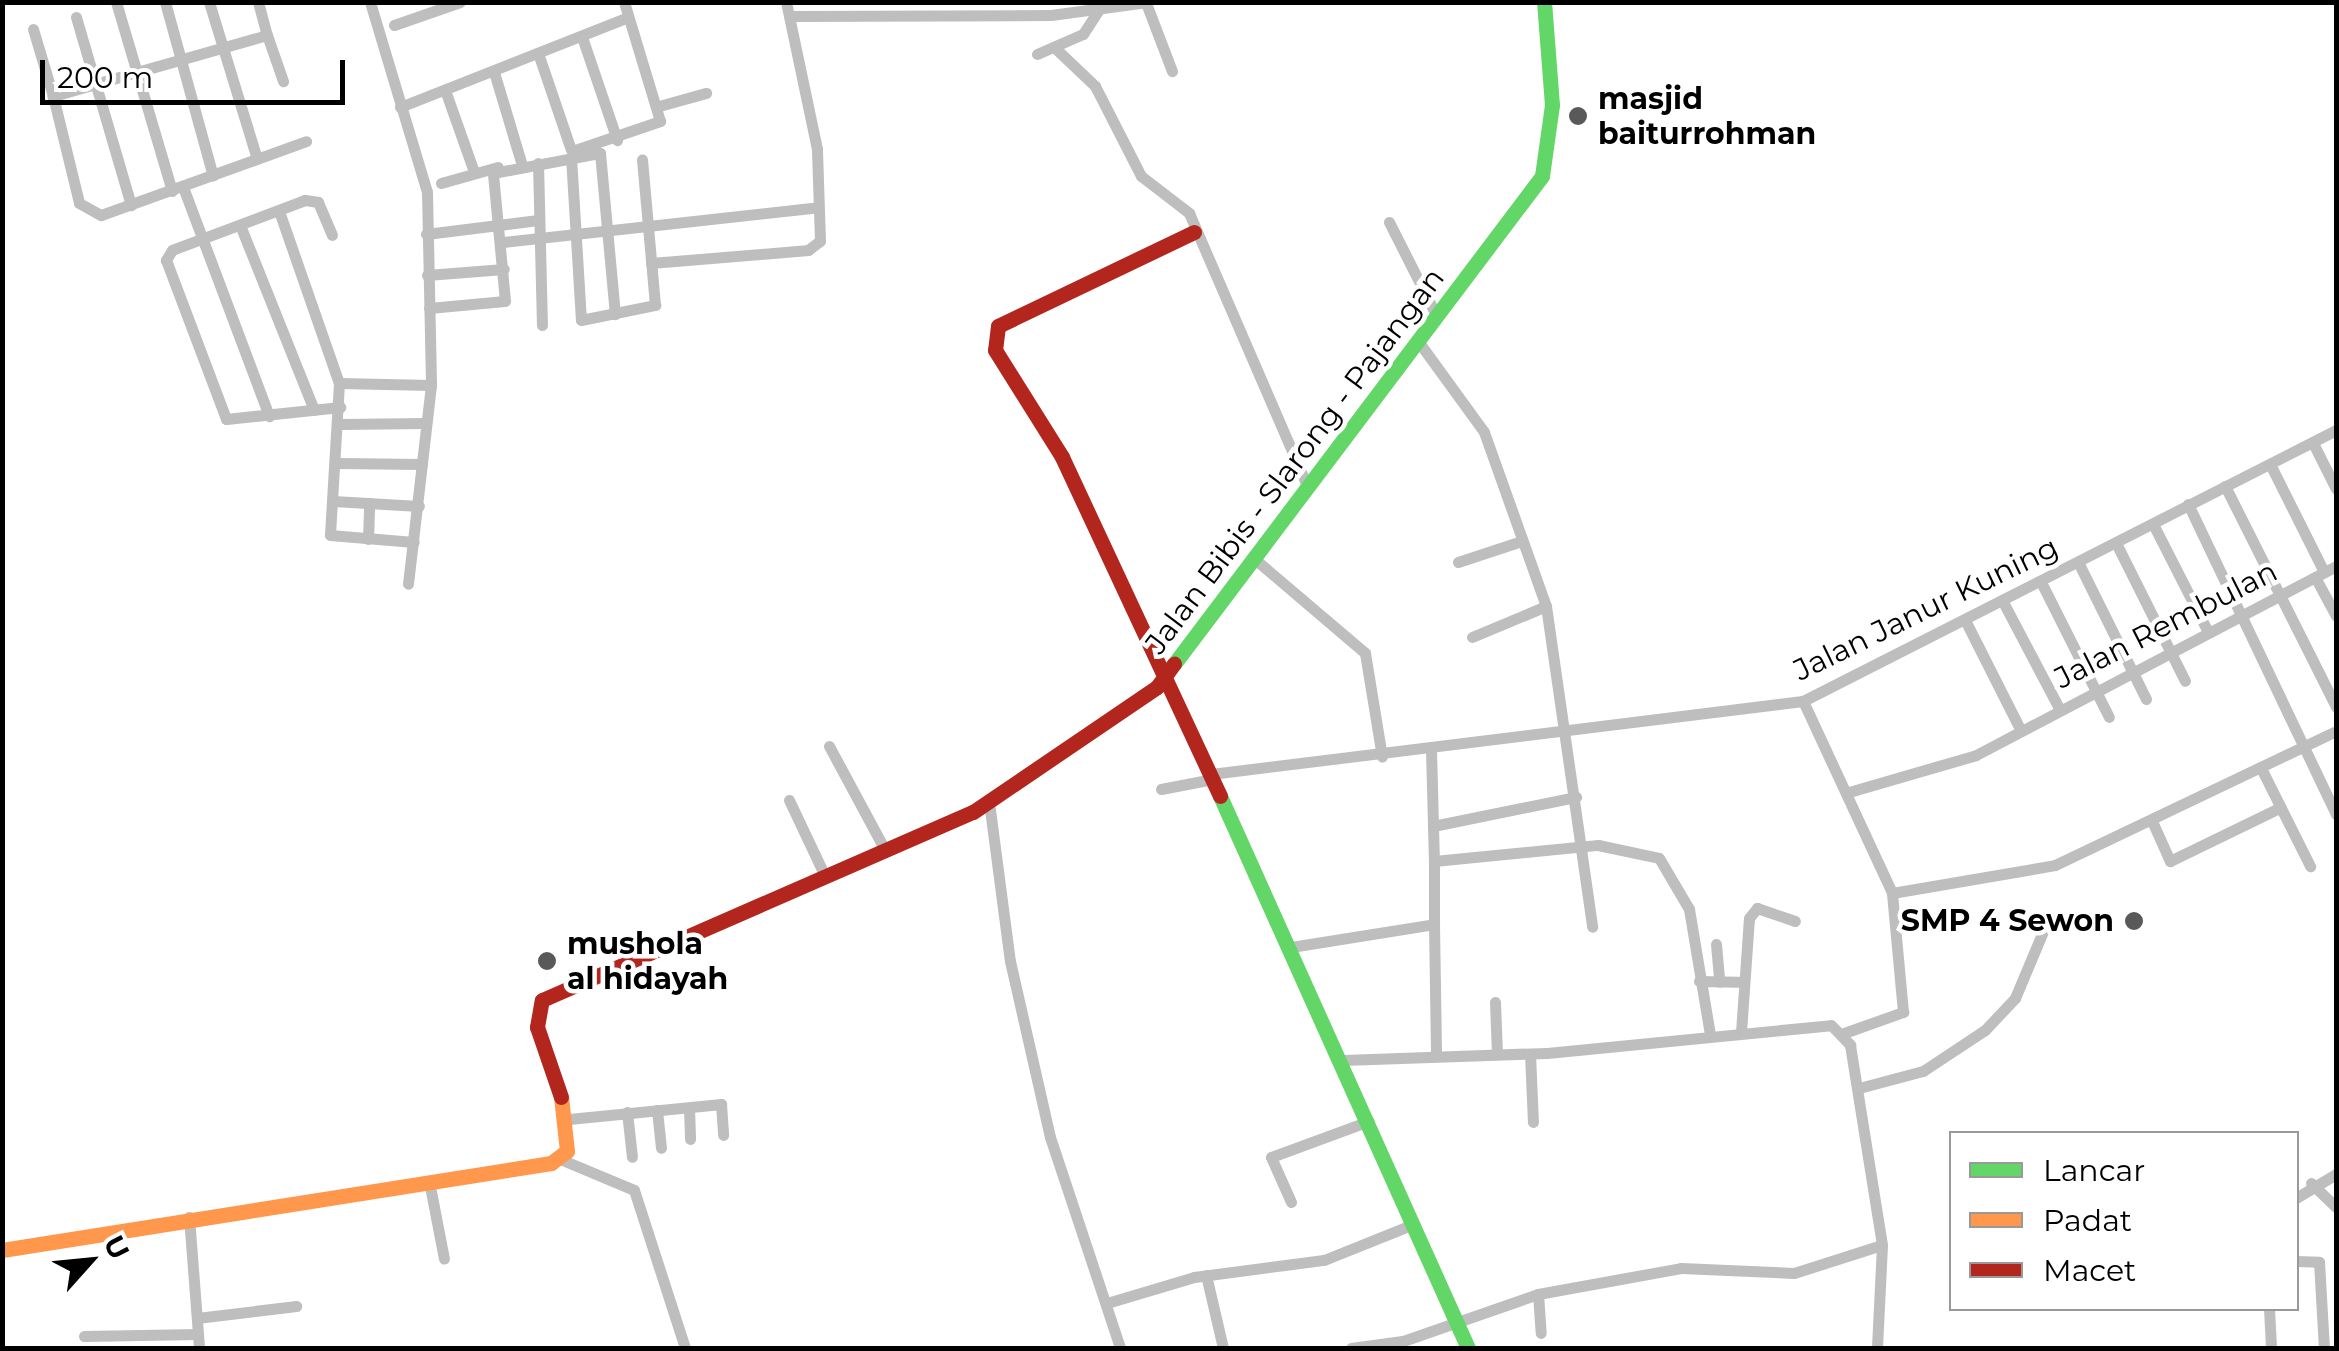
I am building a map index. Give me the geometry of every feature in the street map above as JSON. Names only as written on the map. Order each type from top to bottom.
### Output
[{"type":"main road","name":"Jalan Bibis - Slarong - Pajangan","points":[[560,1159],[569,1119],[538,1004],[989,802],[1167,677],[1257,561],[1306,484],[1542,176],[1552,120],[1544,2]]},
{"type":"main road","points":[[1194,232],[998,326],[993,336],[1167,677],[1343,1060],[1468,1348]]},
{"type":"main road","points":[[2,1250],[560,1159]]},
{"type":"street","points":[[116,2],[177,189],[202,239],[269,416]]},
{"type":"street","points":[[165,2],[214,176]]},
{"type":"street","points":[[209,2],[257,159]]},
{"type":"street","points":[[258,2],[283,81]]},
{"type":"street","points":[[370,2],[427,185],[430,385],[408,584]]},
{"type":"street","points":[[394,25],[460,2]]},
{"type":"street","points":[[429,308],[503,303],[503,242],[493,174],[617,140],[656,125],[659,106],[624,2]]},
{"type":"street","points":[[652,263],[808,250],[820,242],[817,148],[786,2]]},
{"type":"street","points":[[790,16],[1146,2],[1172,71]]},
{"type":"street","points":[[1037,54],[1091,28],[1095,7]]},
{"type":"street","points":[[76,17],[130,205]]},
{"type":"street","points":[[400,106],[628,17]]},
{"type":"street","points":[[33,29],[82,209],[101,216],[306,141]]},
{"type":"street","points":[[53,96],[267,35]]},
{"type":"street","points":[[582,36],[617,140]]},
{"type":"street","points":[[1054,47],[1095,86],[1125,153],[1180,200],[1306,484]]},
{"type":"street","points":[[538,53],[571,153],[578,233],[579,318],[651,310],[655,300],[642,160]]},
{"type":"street","points":[[494,72],[521,162]]},
{"type":"street","points":[[445,90],[474,172]]},
{"type":"street","points":[[659,106],[706,93]]},
{"type":"street","points":[[441,183],[474,172],[571,153],[605,156],[615,314]]},
{"type":"street","points":[[538,163],[542,325]]},
{"type":"street","points":[[332,235],[312,199],[172,250],[166,260],[226,419],[340,407]]},
{"type":"street","points":[[503,242],[818,207]]},
{"type":"street","points":[[279,211],[340,384],[330,535],[414,542]]},
{"type":"street","points":[[426,234],[538,220]]},
{"type":"street","points":[[1388,222],[1436,315]]},
{"type":"street","points":[[240,225],[314,410]]},
{"type":"street","points":[[427,275],[504,269]]},
{"type":"street","points":[[1418,340],[1484,432],[1546,606],[1585,846],[1592,927]]},
{"type":"street","points":[[340,384],[430,385]]},
{"type":"street","points":[[340,424],[425,423]]},
{"type":"street","name":"Jalan Janur Kuning","points":[[1162,789],[1212,776],[1382,757],[1563,728],[1804,701],[2336,430]]},
{"type":"street","points":[[2313,444],[2336,489]]},
{"type":"street","points":[[337,463],[422,464]]},
{"type":"street","points":[[2270,464],[2336,616]]},
{"type":"street","points":[[2225,486],[2336,708]]},
{"type":"street","points":[[333,500],[418,506]]},
{"type":"street","points":[[368,538],[369,504]]},
{"type":"street","points":[[2188,504],[2336,814]]},
{"type":"street","points":[[2153,524],[2208,632]]},
{"type":"street","points":[[1458,562],[1522,541]]},
{"type":"street","points":[[2116,543],[2185,680]]},
{"type":"street","points":[[1257,561],[1365,653],[1382,757]]},
{"type":"street","points":[[2078,562],[2146,699]]},
{"type":"street","name":"Jalan Rembulan","points":[[1849,792],[2016,734],[2059,708],[2336,566]]},
{"type":"street","points":[[2041,582],[2109,718]]},
{"type":"street","points":[[2002,600],[2059,708]]},
{"type":"street","points":[[1472,637],[1546,606]]},
{"type":"street","points":[[1964,620],[2016,734]]},
{"type":"street","points":[[1343,1060],[1530,1054],[1816,1021],[1844,1032],[1903,1012],[1892,893],[1804,701]]},
{"type":"street","points":[[1892,893],[2044,868],[2152,822],[2336,731]]},
{"type":"street","points":[[829,746],[885,850]]},
{"type":"street","points":[[1431,749],[1436,1056]]},
{"type":"street","points":[[2261,768],[2310,866]]},
{"type":"street","points":[[1433,826],[1576,797]]},
{"type":"street","points":[[789,800],[824,874]]},
{"type":"street","points":[[989,802],[1010,961],[1050,1137],[1120,1348]]},
{"type":"street","points":[[2152,822],[2170,862],[2280,807]]},
{"type":"street","points":[[1434,861],[1585,846],[1665,863],[1690,909],[1710,1035]]},
{"type":"street","points":[[1740,1032],[1738,982],[1752,911],[1795,920]]},
{"type":"street","points":[[1291,948],[1434,924]]},
{"type":"street","points":[[1859,1088],[1923,1072],[1985,1030],[2015,998],[2044,929]]},
{"type":"street","points":[[1716,944],[1719,982]]},
{"type":"street","points":[[1699,981],[1738,982]]},
{"type":"street","points":[[1495,1002],[1497,1054]]},
{"type":"street","points":[[1844,1032],[1859,1088],[1882,1246],[1877,1348]]},
{"type":"street","points":[[1530,1054],[1533,1122]]},
{"type":"street","points":[[569,1119],[722,1104],[723,1135]]},
{"type":"street","points":[[689,1108],[690,1139]]},
{"type":"street","points":[[657,1110],[660,1148]]},
{"type":"street","points":[[627,1112],[632,1157]]},
{"type":"street","points":[[1291,1202],[1271,1157],[1369,1121]]},
{"type":"street","points":[[560,1159],[634,1190],[685,1348]]},
{"type":"street","points":[[2299,1195],[2310,1183],[2335,1177]]},
{"type":"street","points":[[429,1181],[444,1259]]},
{"type":"street","points":[[2310,1183],[2336,1208]]},
{"type":"street","points":[[190,1217],[199,1348]]},
{"type":"street","points":[[1107,1303],[1206,1274],[1324,1260],[1414,1224]]},
{"type":"street","points":[[1351,1348],[1403,1341],[1455,1319],[1538,1294],[1681,1268],[1794,1273],[1882,1246]]},
{"type":"street","points":[[2299,1261],[2318,1262],[2324,1348]]},
{"type":"street","points":[[1206,1274],[1223,1348]]},
{"type":"street","points":[[1538,1294],[1541,1334]]},
{"type":"street","points":[[197,1318],[296,1306]]},
{"type":"street","points":[[2268,1311],[2271,1348]]},
{"type":"street","points":[[84,1336],[198,1334]]},
{"type":"traffic: fast","points":[[1174,664],[1542,176],[1552,105],[1544,2]]},
{"type":"traffic: fast","points":[[1220,796],[1468,1348]]},
{"type":"traffic: slow","points":[[2,1250],[551,1163],[567,1151],[561,1097]]},
{"type":"traffic: jam","points":[[1194,232],[998,326],[995,350],[1062,457],[1220,796]]},
{"type":"traffic: jam","points":[[561,1097],[537,1027],[542,1000],[973,812],[1157,687],[1174,664]]},
{"type":"place","name":"masjid baiturrohman","points":[[1578,116]]},
{"type":"place","name":"SMP 4 Sewon","points":[[2134,921]]},
{"type":"place","name":"mushola al hidayah","points":[[547,961]]}]
